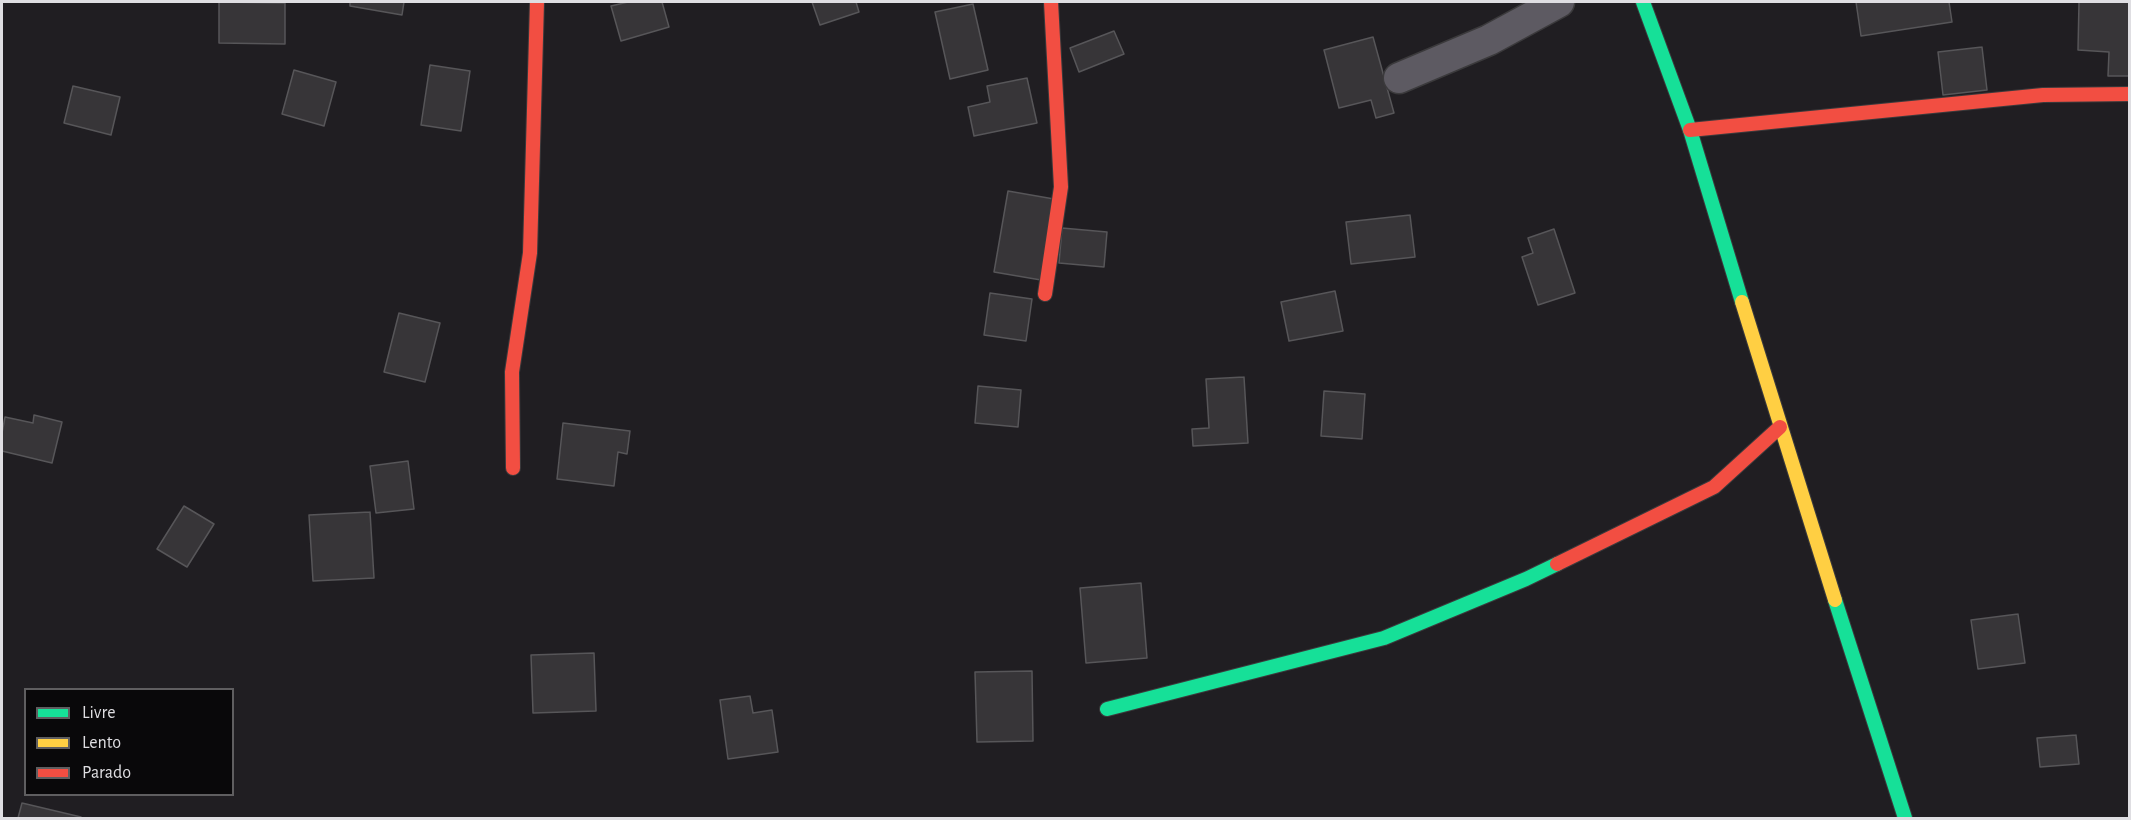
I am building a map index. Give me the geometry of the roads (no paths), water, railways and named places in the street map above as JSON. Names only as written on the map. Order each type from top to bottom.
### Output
[{"type":"street","points":[[513,468],[512,372],[530,253],[537,2]]},
{"type":"street","points":[[1046,294],[1061,187],[1051,2]]},
{"type":"street","points":[[1399,78],[1489,40],[1559,2]]},
{"type":"street","points":[[1643,2],[1690,130],[1780,427],[1905,819]]},
{"type":"street","points":[[1690,130],[2043,95],[2130,94]]},
{"type":"street","points":[[1107,709],[1395,634],[1526,579],[1714,487],[1780,427]]}]
